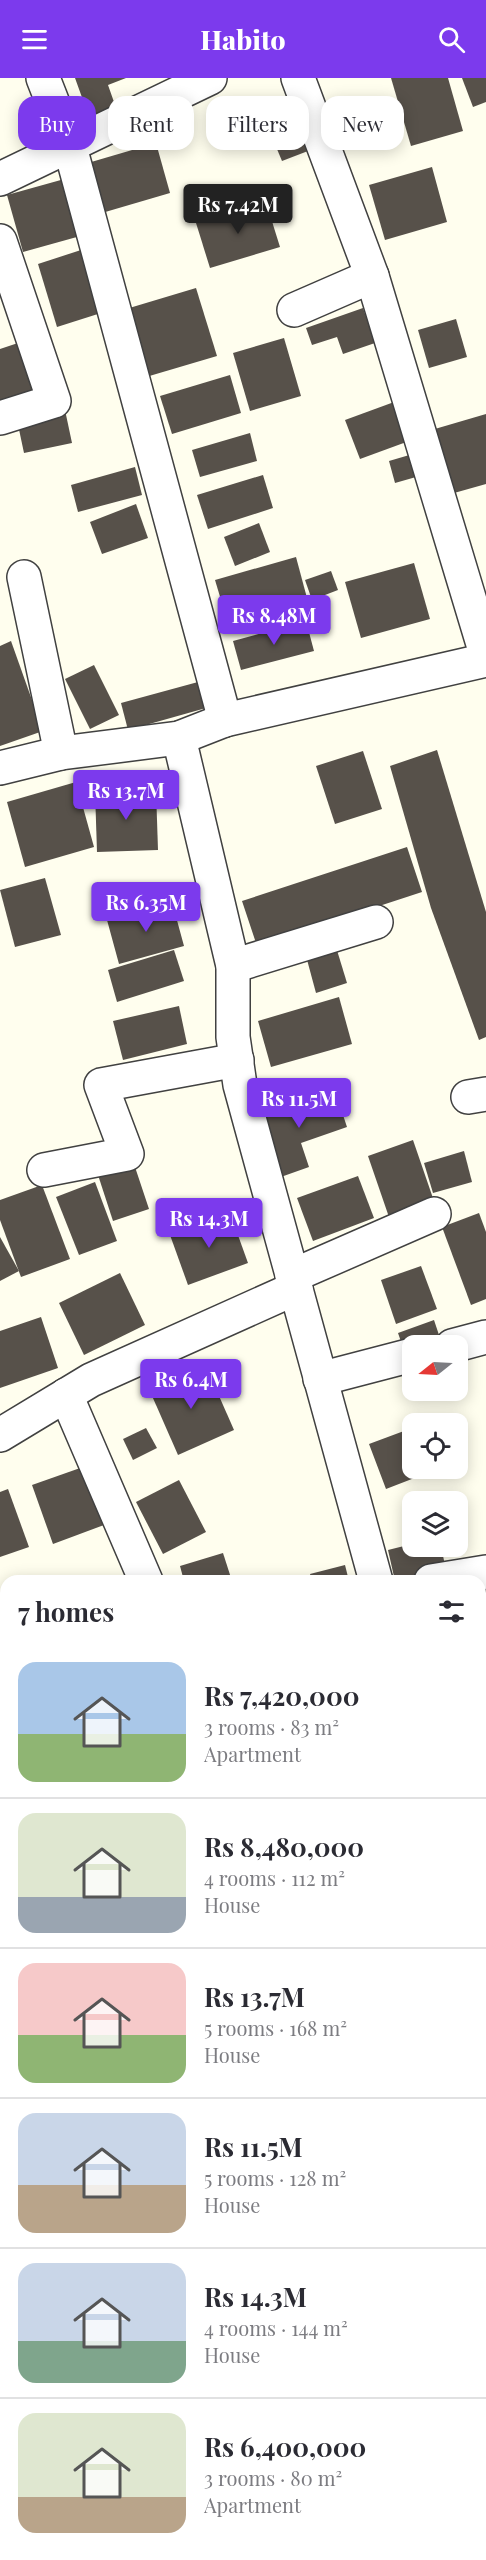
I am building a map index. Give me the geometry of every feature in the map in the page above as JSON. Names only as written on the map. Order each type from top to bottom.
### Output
[{"type":"street","points":[[43,78],[50,96]]},
{"type":"street","points":[[96,134],[210,78]]},
{"type":"street","points":[[298,78],[372,276],[486,654]]},
{"type":"street","points":[[0,179],[63,150]]},
{"type":"street","points":[[71,150],[225,720]]},
{"type":"street","points":[[0,241],[54,401],[0,418]]},
{"type":"street","points":[[294,310],[372,276]]},
{"type":"street","points":[[24,577],[61,753]]},
{"type":"street","points":[[0,768],[61,753],[179,738],[225,720],[486,660]]},
{"type":"street","points":[[179,738],[233,966],[233,1036],[240,1085],[374,1575]]},
{"type":"street","points":[[233,966],[376,922]]},
{"type":"street","points":[[44,1170],[127,1154],[101,1085],[237,1060]]},
{"type":"street","points":[[0,1435],[91,1380],[434,1215]]},
{"type":"street","points":[[468,1342],[486,1337]]},
{"type":"street","points":[[320,1379],[402,1358]]},
{"type":"street","points":[[66,1395],[143,1575]]},
{"type":"building","points":[[75,78],[126,78],[108,85],[112,96],[108,96],[108,123],[96,127],[96,96],[81,96]]},
{"type":"building","points":[[391,78],[448,78],[463,131],[411,146],[404,122],[404,96],[396,96]]},
{"type":"building","points":[[462,78],[486,78],[486,102],[473,107]]},
{"type":"building","points":[[132,150],[158,150],[170,193],[95,215],[81,165]]},
{"type":"building","points":[[277,150],[308,150],[308,151],[282,161]]},
{"type":"building","points":[[432,167],[447,222],[385,240],[369,185]]},
{"type":"building","points":[[68,178],[84,235],[23,252],[7,195]]},
{"type":"building","points":[[266,202],[280,247],[210,268],[196,223]]},
{"type":"building","points":[[81,250],[101,313],[57,327],[38,264]]},
{"type":"building","points":[[196,288],[217,356],[146,377],[126,309]]},
{"type":"building","points":[[363,308],[375,343],[343,354],[337,337],[312,345],[306,328]]},
{"type":"building","points":[[456,319],[467,357],[429,368],[418,330]]},
{"type":"building","points":[[284,338],[301,396],[250,411],[233,353]]},
{"type":"building","points":[[27,340],[45,389],[0,405],[0,349]]},
{"type":"building","points":[[230,375],[241,413],[172,434],[160,396]]},
{"type":"building","points":[[405,398],[420,437],[360,459],[345,420]]},
{"type":"building","points":[[65,410],[72,443],[24,453],[17,420]]},
{"type":"building","points":[[486,414],[486,484],[447,495],[428,431]]},
{"type":"building","points":[[250,433],[257,461],[200,477],[192,450]]},
{"type":"building","points":[[423,451],[430,473],[395,483],[389,461]]},
{"type":"building","points":[[135,467],[142,495],[78,512],[71,485]]},
{"type":"building","points":[[263,475],[273,508],[208,529],[197,495]]},
{"type":"building","points":[[136,504],[148,538],[102,554],[90,522]]},
{"type":"building","points":[[259,523],[270,552],[235,566],[224,537]]},
{"type":"building","points":[[296,557],[307,598],[227,620],[215,580]]},
{"type":"building","points":[[414,563],[430,619],[361,638],[345,582]]},
{"type":"building","points":[[331,571],[338,590],[312,600],[305,580]]},
{"type":"building","points":[[306,621],[314,651],[241,670],[233,641]]},
{"type":"building","points":[[11,641],[43,731],[0,746],[0,646]]},
{"type":"building","points":[[94,665],[119,715],[90,729],[65,679]]},
{"type":"building","points":[[198,682],[206,708],[128,730],[121,703]]},
{"type":"building","points":[[437,750],[486,912],[486,1037],[479,1040],[431,908],[390,766]]},
{"type":"building","points":[[363,751],[382,809],[335,824],[316,766]]},
{"type":"building","points":[[76,782],[94,847],[25,867],[7,802]]},
{"type":"building","points":[[156,790],[158,850],[97,852],[95,791]]},
{"type":"building","points":[[407,847],[422,892],[257,946],[242,901]]},
{"type":"building","points":[[45,878],[61,935],[15,947],[0,890]]},
{"type":"building","points":[[172,902],[184,946],[119,964],[107,920]]},
{"type":"building","points":[[336,947],[347,983],[316,993],[306,956]]},
{"type":"building","points":[[174,950],[184,981],[117,1002],[108,970]]},
{"type":"building","points":[[339,997],[352,1044],[271,1067],[258,1021]]},
{"type":"building","points":[[179,1006],[187,1044],[123,1060],[113,1021]]},
{"type":"building","points":[[334,1088],[347,1127],[301,1143],[309,1167],[278,1178],[256,1115]]},
{"type":"building","points":[[413,1140],[436,1207],[391,1223],[368,1156]]},
{"type":"building","points":[[464,1151],[472,1182],[433,1193],[424,1163]]},
{"type":"building","points":[[134,1164],[149,1209],[113,1221],[98,1175]]},
{"type":"building","points":[[358,1176],[374,1218],[313,1241],[297,1198]]},
{"type":"building","points":[[95,1182],[117,1241],[79,1255],[56,1197]]},
{"type":"building","points":[[42,1185],[70,1259],[21,1277],[0,1220],[0,1200]]},
{"type":"building","points":[[230,1213],[248,1263],[188,1285],[170,1235]]},
{"type":"building","points":[[479,1213],[486,1232],[486,1299],[471,1305],[442,1227]]},
{"type":"building","points":[[0,1237],[19,1271],[0,1281]]},
{"type":"building","points":[[421,1266],[437,1309],[396,1324],[381,1280]]},
{"type":"building","points":[[120,1273],[145,1325],[84,1355],[59,1303]]},
{"type":"building","points":[[41,1317],[58,1368],[0,1388],[0,1331]]},
{"type":"building","points":[[434,1320],[439,1335],[402,1335],[402,1344],[398,1333]]},
{"type":"building","points":[[205,1364],[234,1430],[178,1455],[149,1389]]},
{"type":"building","points":[[146,1428],[157,1448],[133,1460],[123,1439]]},
{"type":"building","points":[[402,1432],[402,1479],[412,1479],[386,1489],[369,1444]]},
{"type":"building","points":[[83,1467],[104,1525],[53,1544],[32,1485]]},
{"type":"building","points":[[179,1480],[206,1532],[163,1554],[136,1502]]},
{"type":"building","points":[[8,1489],[29,1547],[0,1557],[0,1492]]},
{"type":"building","points":[[402,1546],[402,1557],[443,1557],[447,1575],[394,1575],[388,1550]]},
{"type":"building","points":[[223,1553],[230,1575],[182,1575],[180,1566]]},
{"type":"building","points":[[345,1565],[348,1575],[310,1575]]}]
